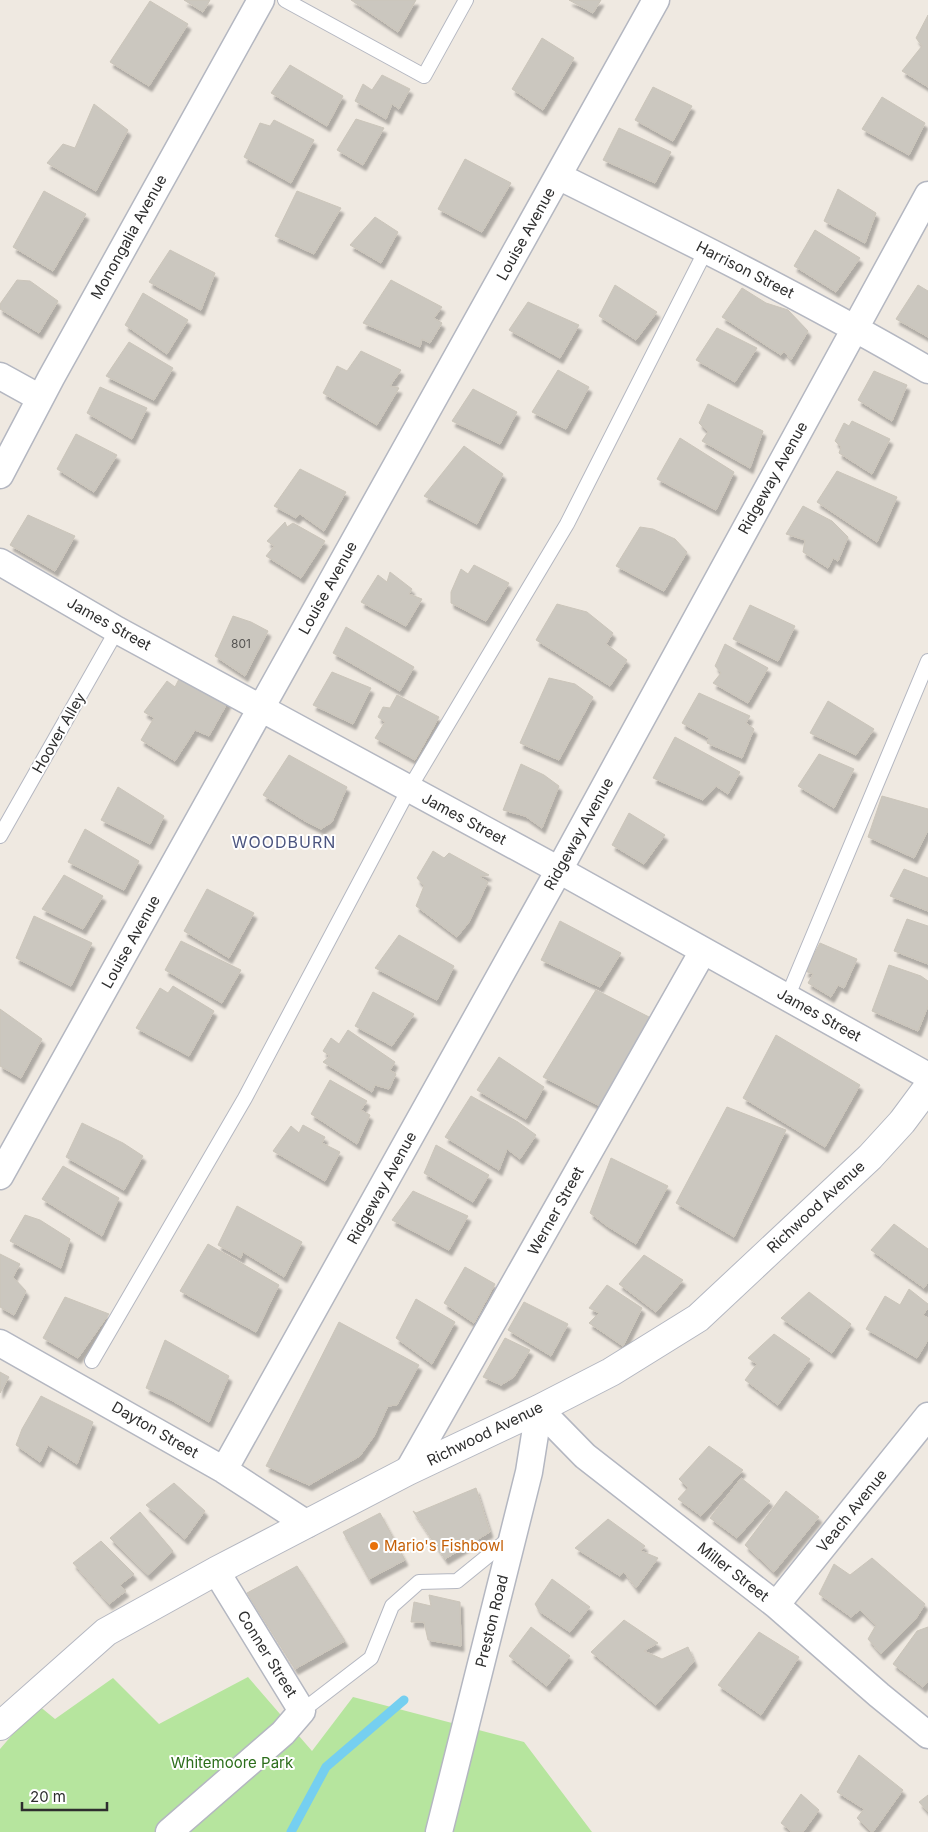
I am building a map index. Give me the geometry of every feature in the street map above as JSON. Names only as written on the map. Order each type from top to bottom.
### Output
[{"type":"street","name":"Monongalia Avenue","points":[[0,475],[40,398],[261,0]]},
{"type":"street","name":"Louise Avenue","points":[[0,1176],[656,0]]},
{"type":"street","name":"Harrison Street","points":[[558,176],[706,250],[855,328],[928,370]]},
{"type":"street","name":"Ridgeway Avenue","points":[[224,1470],[559,870],[928,195]]},
{"type":"street","points":[[0,376],[40,398]]},
{"type":"street","name":"James Street","points":[[0,562],[117,630],[559,870],[928,1076]]},
{"type":"street","name":"Werner Street","points":[[408,1471],[703,951]]},
{"type":"street","name":"Richwood Avenue","points":[[0,1726],[106,1632],[216,1571],[408,1471],[539,1409],[610,1372],[698,1318],[870,1157],[902,1122],[928,1087]]},
{"type":"street","name":"Dayton Street","points":[[0,1343],[224,1470],[307,1524]]},
{"type":"street","name":"Preston Road","points":[[439,1832],[529,1472],[539,1409]]},
{"type":"street","name":"Miller Street","points":[[539,1409],[584,1456],[776,1606],[928,1735]]},
{"type":"street","name":"Veach Avenue","points":[[776,1606],[928,1416]]},
{"type":"street","name":"Conner Street","points":[[169,1832],[282,1734],[302,1711],[216,1571]]},
{"type":"lane","points":[[285,0],[424,76],[466,0]]},
{"type":"lane","points":[[92,1361],[245,1098],[408,788],[567,524],[706,250]]},
{"type":"lane","name":"Hoover Alley","points":[[0,836],[117,630]]},
{"type":"lane","points":[[788,998],[928,661]]},
{"type":"lane","points":[[302,1711],[370,1658],[392,1606],[418,1582],[457,1581],[514,1535]]},
{"type":"green space","name":"Whitemoore Park","points":[[248,1677],[312,1751],[353,1697],[524,1742],[592,1832],[0,1832],[0,1749],[38,1705],[55,1719],[113,1678],[159,1724]]},
{"type":"building","points":[[184,0],[210,0],[203,12]]},
{"type":"building","points":[[351,0],[416,0],[398,32]]},
{"type":"building","points":[[569,0],[601,0],[593,13]]},
{"type":"building","points":[[150,1],[188,24],[149,86],[110,62]]},
{"type":"building","points":[[928,15],[928,87],[902,71],[922,46],[916,38]]},
{"type":"building","points":[[542,38],[574,58],[543,110],[512,89]]},
{"type":"building","points":[[290,65],[343,96],[327,126],[271,93]]},
{"type":"building","points":[[382,75],[410,89],[399,109],[392,104],[386,119],[355,101],[363,84],[372,90]]},
{"type":"building","points":[[653,87],[692,106],[673,141],[635,120]]},
{"type":"building","points":[[882,97],[925,123],[909,155],[862,129]]},
{"type":"building","points":[[94,104],[128,130],[96,191],[47,163],[63,144],[75,148]]},
{"type":"building","points":[[356,119],[384,128],[363,165],[337,150]]},
{"type":"building","points":[[274,120],[314,140],[291,183],[244,157],[260,123],[270,126]]},
{"type":"building","points":[[619,128],[671,152],[655,183],[603,160]]},
{"type":"building","points":[[465,159],[511,183],[482,232],[438,209]]},
{"type":"building","points":[[838,189],[876,213],[865,243],[824,221]]},
{"type":"building","points":[[44,191],[86,214],[53,271],[13,247]]},
{"type":"building","points":[[297,191],[341,208],[314,254],[275,236]]},
{"type":"building","points":[[375,217],[398,232],[381,263],[350,245]]},
{"type":"building","points":[[815,230],[860,258],[836,292],[794,266]]},
{"type":"building","points":[[170,250],[215,273],[201,310],[149,282]]},
{"type":"building","points":[[17,280],[30,281],[58,301],[39,333],[0,309],[0,304]]},
{"type":"building","points":[[391,280],[442,307],[434,318],[442,323],[430,343],[422,339],[420,347],[363,323]]},
{"type":"building","points":[[615,285],[657,312],[636,340],[599,316]]},
{"type":"building","points":[[918,285],[928,291],[928,337],[896,319]]},
{"type":"building","points":[[742,288],[766,303],[788,310],[808,331],[791,360],[784,351],[781,355],[722,317]]},
{"type":"building","points":[[143,293],[188,320],[167,354],[125,325]]},
{"type":"building","points":[[528,302],[579,325],[560,358],[509,330]]},
{"type":"building","points":[[717,328],[757,348],[735,382],[696,360]]},
{"type":"building","points":[[129,342],[173,368],[154,400],[106,376]]},
{"type":"building","points":[[361,351],[401,370],[390,386],[399,388],[377,425],[323,393],[337,366],[347,371]]},
{"type":"building","points":[[558,370],[589,387],[566,429],[532,412]]},
{"type":"building","points":[[874,371],[907,385],[892,421],[858,400]]},
{"type":"building","points":[[100,387],[147,408],[132,439],[87,413]]},
{"type":"building","points":[[473,389],[517,412],[500,444],[452,421]]},
{"type":"building","points":[[708,404],[763,431],[750,468],[702,441],[708,432],[699,423]]},
{"type":"building","points":[[852,421],[890,439],[872,474],[839,453],[841,447],[835,441],[844,423],[849,426]]},
{"type":"building","points":[[76,434],[117,455],[94,492],[57,469]]},
{"type":"building","points":[[680,438],[734,472],[716,510],[657,479]]},
{"type":"building","points":[[464,446],[503,474],[477,524],[424,496]]},
{"type":"building","points":[[300,469],[346,492],[324,531],[300,514],[296,518],[274,506]]},
{"type":"building","points":[[837,471],[897,497],[877,542],[817,502]]},
{"type":"building","points":[[803,506],[832,521],[848,537],[838,561],[833,558],[828,568],[803,552],[805,540],[786,534]]},
{"type":"building","points":[[28,515],[75,536],[55,571],[10,545]]},
{"type":"building","points":[[285,522],[287,527],[293,523],[325,541],[301,578],[266,556],[274,546],[267,541]]},
{"type":"building","points":[[640,527],[653,529],[675,539],[687,552],[664,591],[616,566]]},
{"type":"building","points":[[474,565],[509,583],[486,621],[451,603],[451,592],[461,569],[468,574]]},
{"type":"building","points":[[390,572],[412,589],[409,594],[422,599],[406,626],[361,602],[378,575],[387,582]]},
{"type":"building","points":[[557,604],[587,612],[613,633],[606,644],[627,660],[610,686],[536,640]]},
{"type":"building","points":[[750,605],[795,626],[778,661],[733,639]]},
{"type":"building","points":[[233,616],[251,622],[268,631],[245,676],[215,656]]},
{"type":"building","points":[[346,627],[414,667],[400,691],[333,653]]},
{"type":"building","points":[[725,644],[768,668],[748,703],[713,683],[721,673],[715,666]]},
{"type":"building","points":[[332,672],[371,688],[353,724],[313,705]]},
{"type":"building","points":[[182,673],[229,700],[209,736],[195,730],[175,761],[141,740],[154,718],[144,712],[167,681],[175,687]]},
{"type":"building","points":[[549,678],[575,684],[593,697],[559,760],[520,743]]},
{"type":"building","points":[[699,693],[750,716],[746,723],[754,729],[742,758],[707,743],[709,738],[682,723]]},
{"type":"building","points":[[397,695],[439,717],[415,760],[375,738],[385,722],[378,717],[383,707],[390,708]]},
{"type":"building","points":[[828,701],[874,729],[856,755],[810,733]]},
{"type":"building","points":[[675,737],[740,772],[728,794],[716,786],[703,800],[653,778]]},
{"type":"building","points":[[819,754],[854,769],[834,808],[798,786]]},
{"type":"building","points":[[289,755],[347,787],[332,822],[321,829],[263,795]]},
{"type":"building","points":[[521,764],[544,775],[559,786],[542,828],[525,816],[503,810]]},
{"type":"building","points":[[118,787],[164,816],[150,844],[101,820]]},
{"type":"building","points":[[882,796],[928,809],[928,830],[914,858],[868,837]]},
{"type":"building","points":[[629,813],[665,835],[644,864],[612,845]]},
{"type":"building","points":[[85,829],[139,861],[124,890],[68,862]]},
{"type":"building","points":[[433,851],[444,858],[449,853],[489,875],[480,877],[488,882],[469,922],[457,937],[416,906],[424,886],[417,878]]},
{"type":"building","points":[[904,869],[928,878],[928,911],[890,896]]},
{"type":"building","points":[[64,875],[103,896],[83,929],[42,909]]},
{"type":"building","points":[[207,889],[254,913],[229,958],[184,931]]},
{"type":"building","points":[[34,916],[92,943],[71,986],[16,958]]},
{"type":"building","points":[[907,919],[928,926],[928,964],[894,951]]},
{"type":"building","points":[[560,921],[621,953],[600,987],[541,960]]},
{"type":"building","points":[[399,935],[454,966],[437,1000],[375,968]]},
{"type":"building","points":[[181,941],[241,970],[222,1003],[165,970]]},
{"type":"building","points":[[820,943],[857,959],[844,988],[838,985],[831,997],[808,983],[813,974],[805,971]]},
{"type":"building","points":[[889,965],[921,976],[928,981],[928,1006],[918,1031],[872,1011]]},
{"type":"building","points":[[173,986],[214,1011],[189,1056],[136,1028],[160,988],[168,993]]},
{"type":"building","points":[[596,990],[651,1018],[600,1106],[543,1077]]},
{"type":"building","points":[[373,992],[414,1014],[392,1046],[355,1026]]},
{"type":"building","points":[[0,1009],[42,1039],[21,1078],[0,1066]]},
{"type":"building","points":[[348,1030],[395,1062],[390,1070],[396,1074],[389,1089],[375,1085],[372,1092],[323,1062],[330,1056],[323,1051],[331,1038],[339,1044]]},
{"type":"building","points":[[776,1035],[860,1085],[825,1147],[743,1098]]},
{"type":"building","points":[[499,1057],[544,1087],[526,1119],[477,1090]]},
{"type":"building","points":[[330,1080],[367,1101],[361,1110],[370,1115],[357,1144],[311,1114]]},
{"type":"building","points":[[471,1096],[518,1122],[536,1135],[520,1159],[507,1149],[499,1170],[445,1137]]},
{"type":"building","points":[[727,1107],[786,1130],[734,1237],[676,1203]]},
{"type":"building","points":[[82,1123],[123,1143],[143,1156],[124,1190],[66,1157]]},
{"type":"building","points":[[303,1125],[325,1137],[322,1143],[340,1152],[325,1181],[273,1151],[291,1126],[299,1133]]},
{"type":"building","points":[[436,1145],[489,1175],[473,1202],[424,1173]]},
{"type":"building","points":[[611,1158],[668,1186],[636,1244],[590,1213]]},
{"type":"building","points":[[63,1166],[119,1198],[102,1236],[42,1199]]},
{"type":"building","points":[[413,1191],[468,1216],[449,1250],[392,1220]]},
{"type":"building","points":[[237,1206],[302,1242],[284,1277],[243,1252],[241,1258],[218,1245]]},
{"type":"building","points":[[25,1215],[40,1220],[70,1239],[61,1268],[10,1241]]},
{"type":"building","points":[[894,1224],[928,1249],[928,1282],[924,1288],[871,1250]]},
{"type":"building","points":[[208,1244],[279,1285],[256,1332],[180,1291]]},
{"type":"building","points":[[0,1254],[20,1264],[13,1277],[26,1291],[14,1315],[0,1307]]},
{"type":"building","points":[[644,1255],[683,1280],[656,1312],[619,1284]]},
{"type":"building","points":[[465,1267],[495,1284],[474,1323],[444,1303]]},
{"type":"building","points":[[607,1285],[642,1308],[623,1346],[589,1323],[599,1313],[589,1308]]},
{"type":"building","points":[[909,1289],[928,1304],[928,1308],[923,1315],[928,1318],[928,1340],[917,1358],[866,1329],[885,1296],[900,1305]]},
{"type":"building","points":[[809,1292],[851,1324],[832,1353],[781,1318]]},
{"type":"building","points":[[65,1297],[109,1314],[78,1358],[43,1338]]},
{"type":"building","points":[[416,1299],[455,1322],[432,1364],[396,1338]]},
{"type":"building","points":[[524,1302],[568,1324],[551,1356],[508,1330]]},
{"type":"building","points":[[339,1322],[419,1365],[397,1405],[388,1406],[374,1436],[360,1456],[309,1485],[266,1466]]},
{"type":"building","points":[[774,1334],[810,1359],[778,1405],[745,1380],[757,1364],[748,1358]]},
{"type":"building","points":[[505,1338],[530,1350],[514,1377],[501,1385],[483,1377]]},
{"type":"building","points":[[165,1340],[229,1376],[209,1422],[146,1388]]},
{"type":"building","points":[[0,1372],[9,1377],[0,1393]]},
{"type":"building","points":[[41,1396],[93,1422],[77,1464],[48,1445],[40,1462],[16,1445],[22,1429]]},
{"type":"building","points":[[709,1446],[743,1470],[701,1516],[678,1499],[688,1488],[679,1479]]},
{"type":"building","points":[[741,1478],[770,1501],[737,1538],[710,1518]]},
{"type":"building","points":[[174,1483],[205,1511],[185,1539],[146,1505]]},
{"type":"building","points":[[476,1488],[490,1532],[445,1559],[413,1511],[416,1513]]},
{"type":"building","points":[[786,1491],[819,1517],[774,1572],[745,1545]]},
{"type":"building","points":[[140,1512],[173,1551],[148,1575],[110,1538]]},
{"type":"building","name":"Mario's Fishbowl","points":[[380,1513],[405,1560],[369,1579],[343,1532]]},
{"type":"building","points":[[608,1519],[645,1546],[641,1551],[658,1558],[636,1588],[624,1572],[620,1576],[575,1548]]},
{"type":"building","points":[[101,1541],[134,1574],[120,1585],[126,1591],[109,1604],[73,1563]]},
{"type":"building","points":[[872,1558],[925,1604],[915,1620],[881,1654],[868,1639],[876,1625],[860,1610],[851,1617],[819,1594],[834,1564],[850,1575]]},
{"type":"building","points":[[297,1566],[345,1641],[295,1669],[247,1593]]},
{"type":"building","points":[[552,1579],[590,1607],[570,1632],[539,1611],[535,1604]]},
{"type":"building","points":[[429,1595],[460,1602],[461,1646],[428,1640],[424,1622],[411,1622],[414,1602],[431,1606]]},
{"type":"building","points":[[624,1620],[658,1643],[644,1651],[662,1659],[688,1647],[694,1661],[656,1705],[591,1652]]},
{"type":"building","points":[[531,1627],[570,1656],[547,1686],[509,1656]]},
{"type":"building","points":[[928,1627],[928,1681],[923,1687],[893,1664],[917,1631]]},
{"type":"building","points":[[759,1632],[799,1657],[761,1715],[718,1685]]},
{"type":"building","points":[[859,1755],[903,1790],[873,1832],[857,1818],[864,1809],[837,1792]]},
{"type":"building","points":[[801,1794],[819,1810],[803,1832],[792,1832],[781,1823]]},
{"type":"building","points":[[928,1795],[928,1812],[919,1802]]},
{"type":"waterway","points":[[291,1832],[326,1767],[404,1700]]},
{"type":"place","name":"Mario's Fishbowl","points":[[374,1546]]},
{"type":"district","name":"WOODBURN","points":[[284,842]]}]
